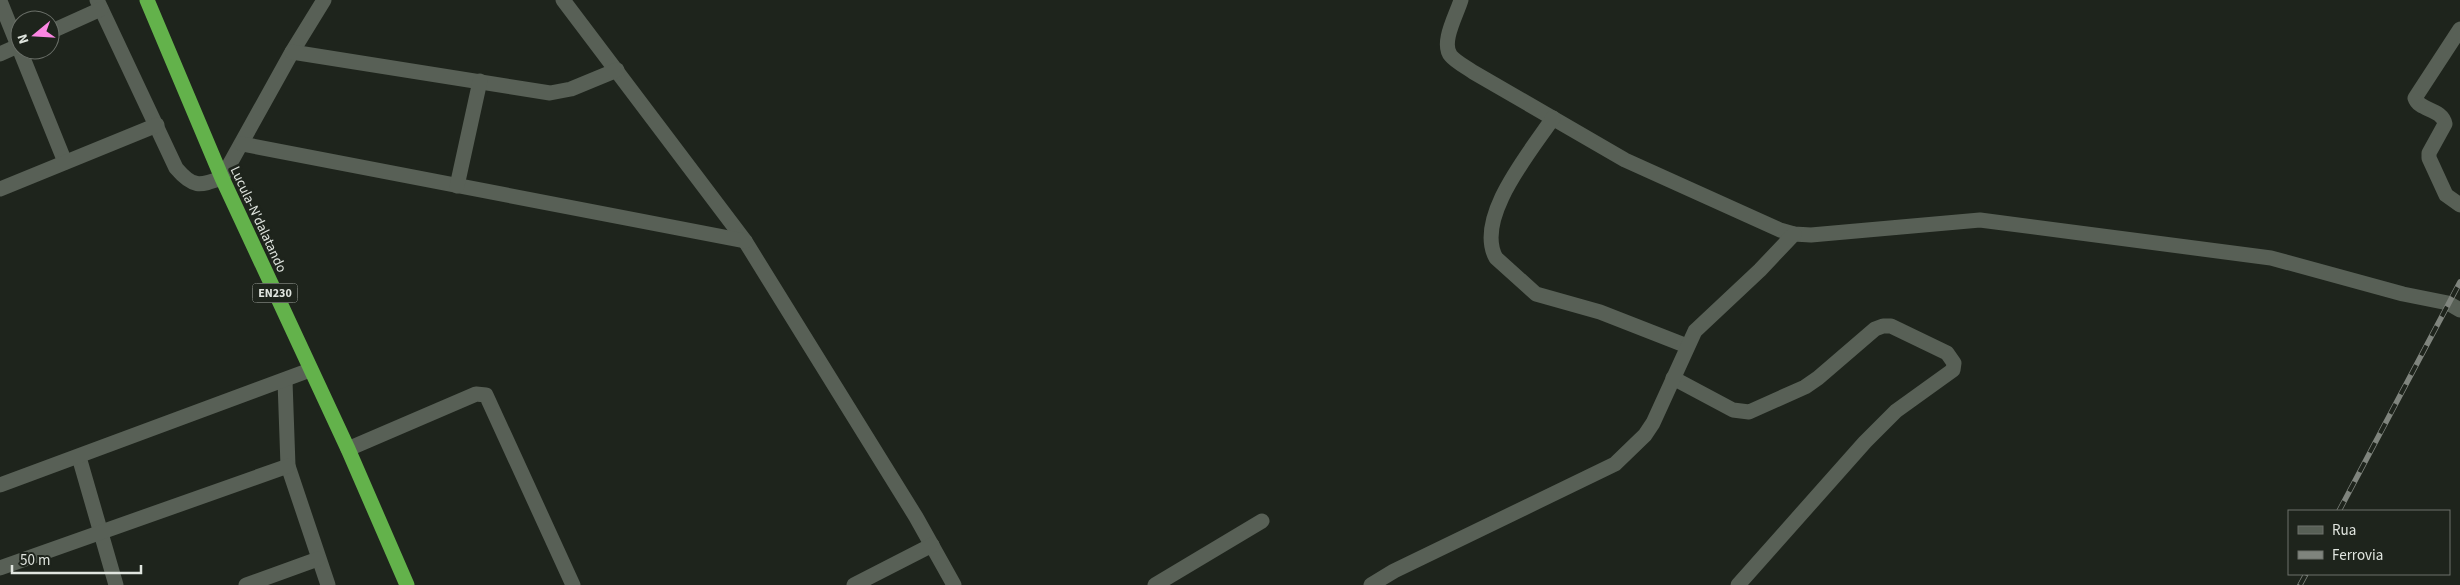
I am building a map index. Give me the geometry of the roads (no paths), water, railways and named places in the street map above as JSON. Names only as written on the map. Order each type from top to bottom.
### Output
[{"type":"highway","name":"Lucula-N'dalatando","points":[[147,0],[222,178],[348,449],[408,585]]},
{"type":"street","points":[[60,26],[99,5],[176,168],[188,182],[205,184],[222,178],[292,52],[324,0]]},
{"type":"street","points":[[563,0],[745,241],[932,545],[954,585]]},
{"type":"street","points":[[1462,0],[1447,47],[1452,57],[1473,72],[1625,160],[1794,234],[1811,235],[1980,220],[2270,258],[2403,294],[2448,303],[2460,310]]},
{"type":"street","points":[[0,1],[10,24]]},
{"type":"street","points":[[2460,29],[2415,98],[2418,103],[2436,112],[2444,119],[2445,124],[2429,153],[2429,158],[2446,194],[2460,205]]},
{"type":"street","points":[[292,52],[550,93],[571,89],[617,70]]},
{"type":"street","points":[[25,60],[65,162]]},
{"type":"street","points":[[457,186],[480,81]]},
{"type":"street","points":[[1553,118],[1505,189],[1490,234],[1492,251],[1496,258],[1536,294],[1600,312],[1687,346]]},
{"type":"street","points":[[0,188],[157,125]]},
{"type":"street","points":[[242,144],[745,241]]},
{"type":"street","points":[[1371,585],[1394,571],[1615,464],[1645,435],[1695,331],[1760,270],[1794,234]]},
{"type":"street","points":[[1673,378],[1733,410],[1749,412],[1818,378],[1868,335],[1883,326],[1891,326],[1947,354],[1954,363],[1952,370],[1896,411],[1864,442],[1738,585]]},
{"type":"street","points":[[0,485],[285,381],[310,370]]},
{"type":"street","points":[[285,381],[288,466],[328,585]]},
{"type":"street","points":[[348,449],[476,394],[486,395],[573,585]]},
{"type":"street","points":[[79,457],[116,585]]},
{"type":"street","points":[[0,568],[288,466]]},
{"type":"street","points":[[1155,585],[1262,521]]},
{"type":"street","points":[[854,585],[932,545]]},
{"type":"street","points":[[246,585],[318,559]]},
{"type":"railway","points":[[2340,510],[2460,282]]},
{"type":"railway","points":[[2300,585],[2305,575]]}]
